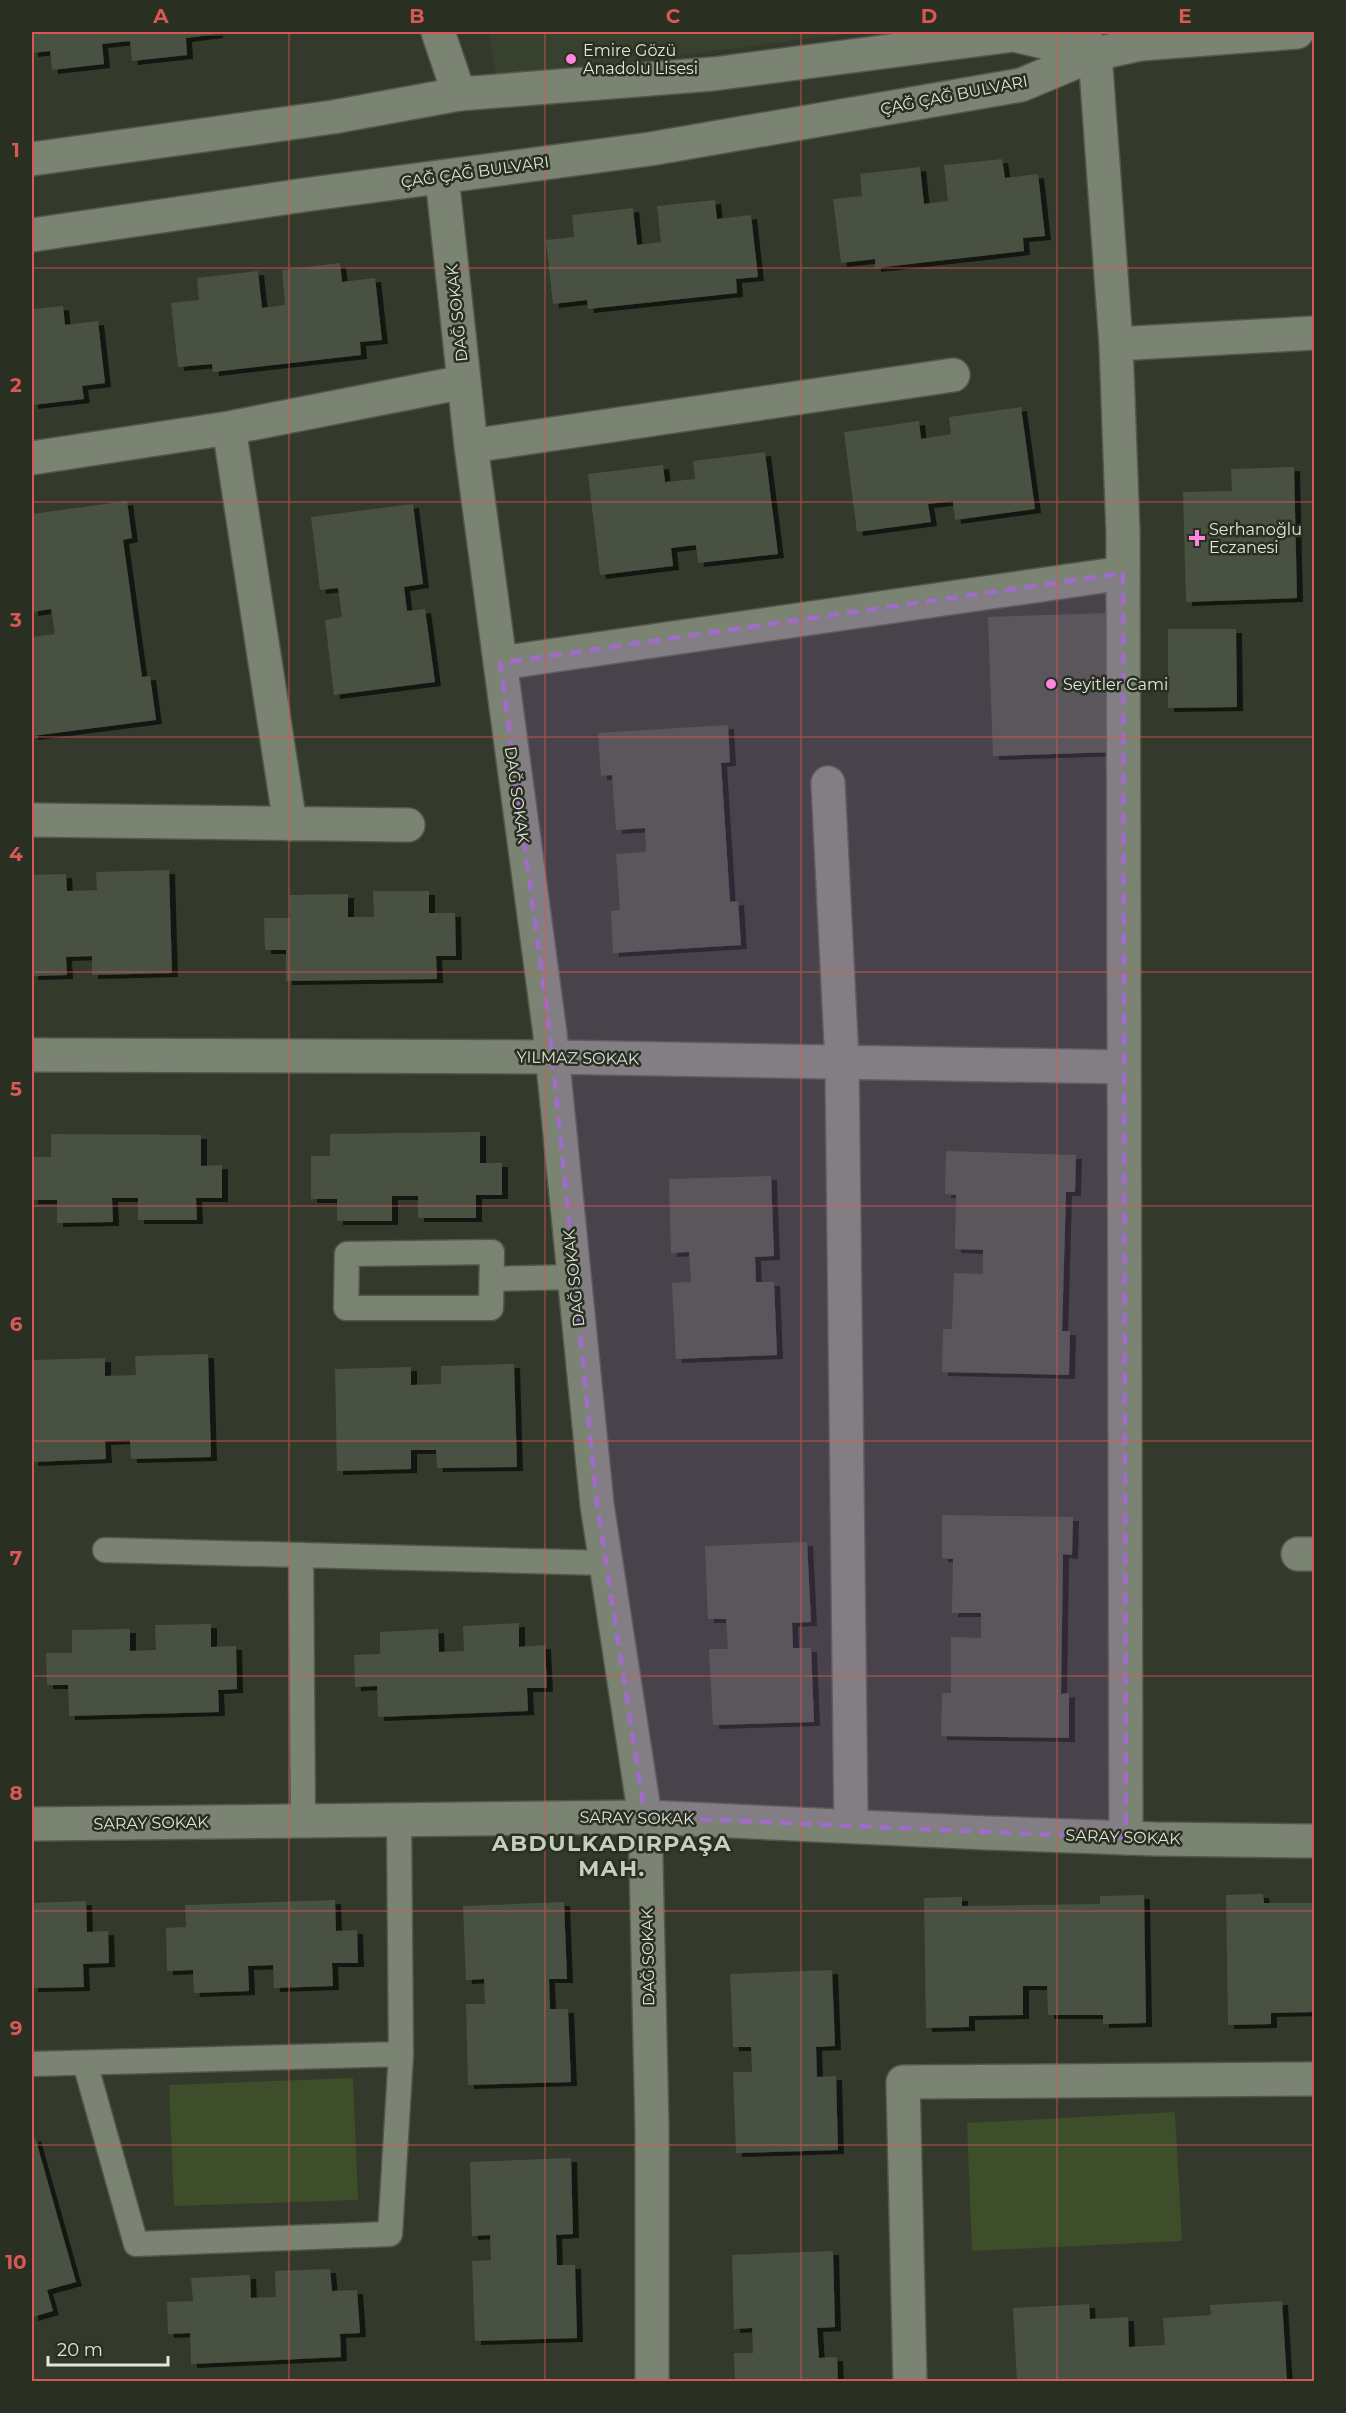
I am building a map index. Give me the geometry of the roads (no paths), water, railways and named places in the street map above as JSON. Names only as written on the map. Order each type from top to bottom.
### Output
[{"type":"street","points":[[438,32],[459,94]]},
{"type":"street","points":[[32,159],[333,117],[459,94],[713,74],[1014,34],[1087,43],[1141,44],[1297,32]]},
{"type":"street","points":[[32,235],[650,149],[1021,85],[1087,43]]},
{"type":"street","points":[[1087,43],[1116,344],[1123,573],[1126,1838]]},
{"type":"street","name":"DAĞ SOKAK","points":[[442,177],[471,446],[552,1057],[597,1505],[645,1817],[652,2128],[652,2382]]},
{"type":"street","points":[[1116,344],[1314,333]]},
{"type":"street","points":[[471,446],[953,375]]},
{"type":"street","points":[[32,458],[229,428],[464,381]]},
{"type":"street","points":[[229,428],[290,824]]},
{"type":"street","points":[[500,663],[1123,573]]},
{"type":"street","points":[[828,783],[842,1062],[851,1827]]},
{"type":"street","points":[[32,820],[408,825]]},
{"type":"street","points":[[32,1056],[552,1057],[1124,1067]]},
{"type":"street","name":"SARAY SOKAK","points":[[32,1824],[645,1817],[1126,1838],[1314,1841]]},
{"type":"street","points":[[910,2382],[903,2082],[1314,2079]]},
{"type":"lane","points":[[492,1252],[492,1279],[491,1308],[346,1308],[347,1254],[492,1252]]},
{"type":"lane","points":[[492,1279],[574,1277]]},
{"type":"lane","points":[[105,1550],[606,1563]]},
{"type":"lane","points":[[301,1555],[303,1821]]},
{"type":"lane","points":[[85,2063],[136,2244],[390,2234],[401,2054],[399,1819]]},
{"type":"lane","points":[[32,2064],[401,2054]]},
{"type":"place","name":"Emire Gözü Anadolu Lisesi","points":[[571,59]]},
{"type":"place","name":"Serhanoğlu Eczanesi","points":[[1197,538]]},
{"type":"place","name":"Seyitler Cami","points":[[1051,684]]},
{"type":"district","name":"ABDULKADIRPAŞA MAH.","points":[[612,1856]]}]
